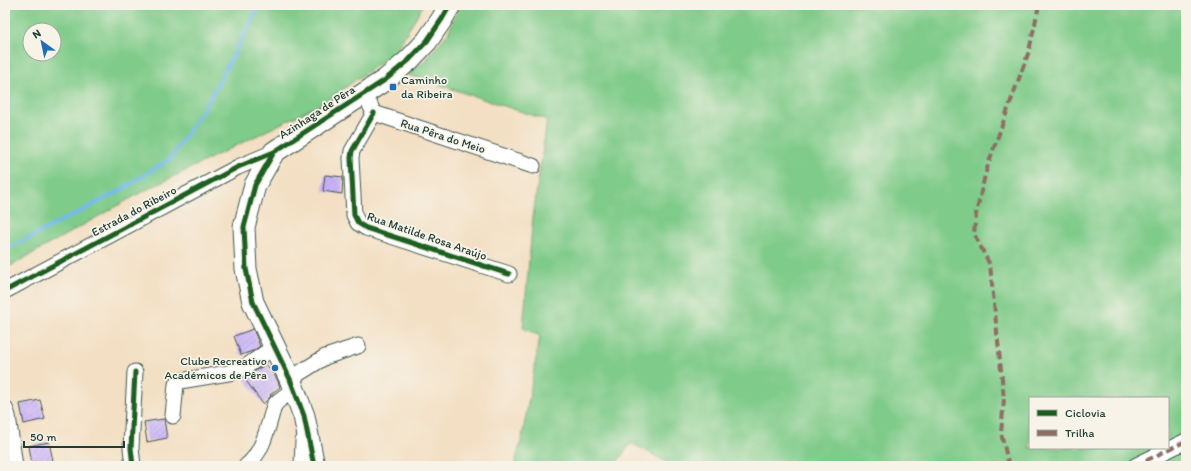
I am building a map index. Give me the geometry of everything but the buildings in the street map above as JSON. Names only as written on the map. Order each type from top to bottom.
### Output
[{"type":"street","name":"Azinhaga de Pêra","points":[[314,466],[304,416],[292,384],[253,302],[246,269],[244,227],[255,184],[274,152],[366,93],[385,80],[409,60],[427,41],[450,5]]},
{"type":"street","points":[[366,93],[374,114]]},
{"type":"street","name":"Rua Pêra do Meio","points":[[374,114],[533,166]]},
{"type":"street","name":"Rua Matilde Rosa Araújo","points":[[374,114],[352,151],[351,158],[355,220],[366,228],[509,274]]},
{"type":"street","name":"Estrada do Ribeiro","points":[[5,290],[238,167],[274,152]]},
{"type":"street","points":[[246,466],[253,460],[262,441],[274,406],[292,384],[325,357],[358,346]]},
{"type":"street","points":[[173,416],[176,384],[180,381],[239,370],[274,347]]},
{"type":"street","points":[[133,466],[131,448],[135,372]]},
{"type":"street","points":[[5,408],[8,416],[14,466]]},
{"type":"street","points":[[302,466],[304,416]]},
{"type":"street","points":[[1135,466],[1186,441]]},
{"type":"green space","points":[[5,5],[423,5],[396,51],[325,102],[140,193],[5,269]]},
{"type":"green space","points":[[460,5],[1186,5],[1186,466],[674,466],[631,443],[614,466],[514,466],[522,438],[540,336],[523,328],[533,216],[547,120],[406,74],[423,63],[448,33]]},
{"type":"waterway","points":[[5,250],[116,193],[170,159],[209,100],[260,5]]},
{"type":"marked path","points":[[1009,466],[1001,433],[1004,399],[990,265],[974,234],[976,214],[985,175],[1029,51],[1039,5]]},
{"type":"marked path","points":[[1135,466],[1186,441]]},
{"type":"cycle path","points":[[314,466],[304,416],[290,379],[253,302],[246,269],[244,227],[255,185],[274,152],[385,80],[409,60],[427,41],[450,5]]},
{"type":"cycle path","points":[[374,113],[352,151],[351,158],[354,215],[358,223],[366,228],[509,274]]},
{"type":"cycle path","points":[[5,291],[238,167],[274,152]]},
{"type":"cycle path","points":[[133,466],[131,448],[135,372]]},
{"type":"place","name":"Caminho da Ribeira","points":[[393,87]]},
{"type":"place","name":"Clube Recreativo Académicos de Pêra","points":[[275,368]]}]
